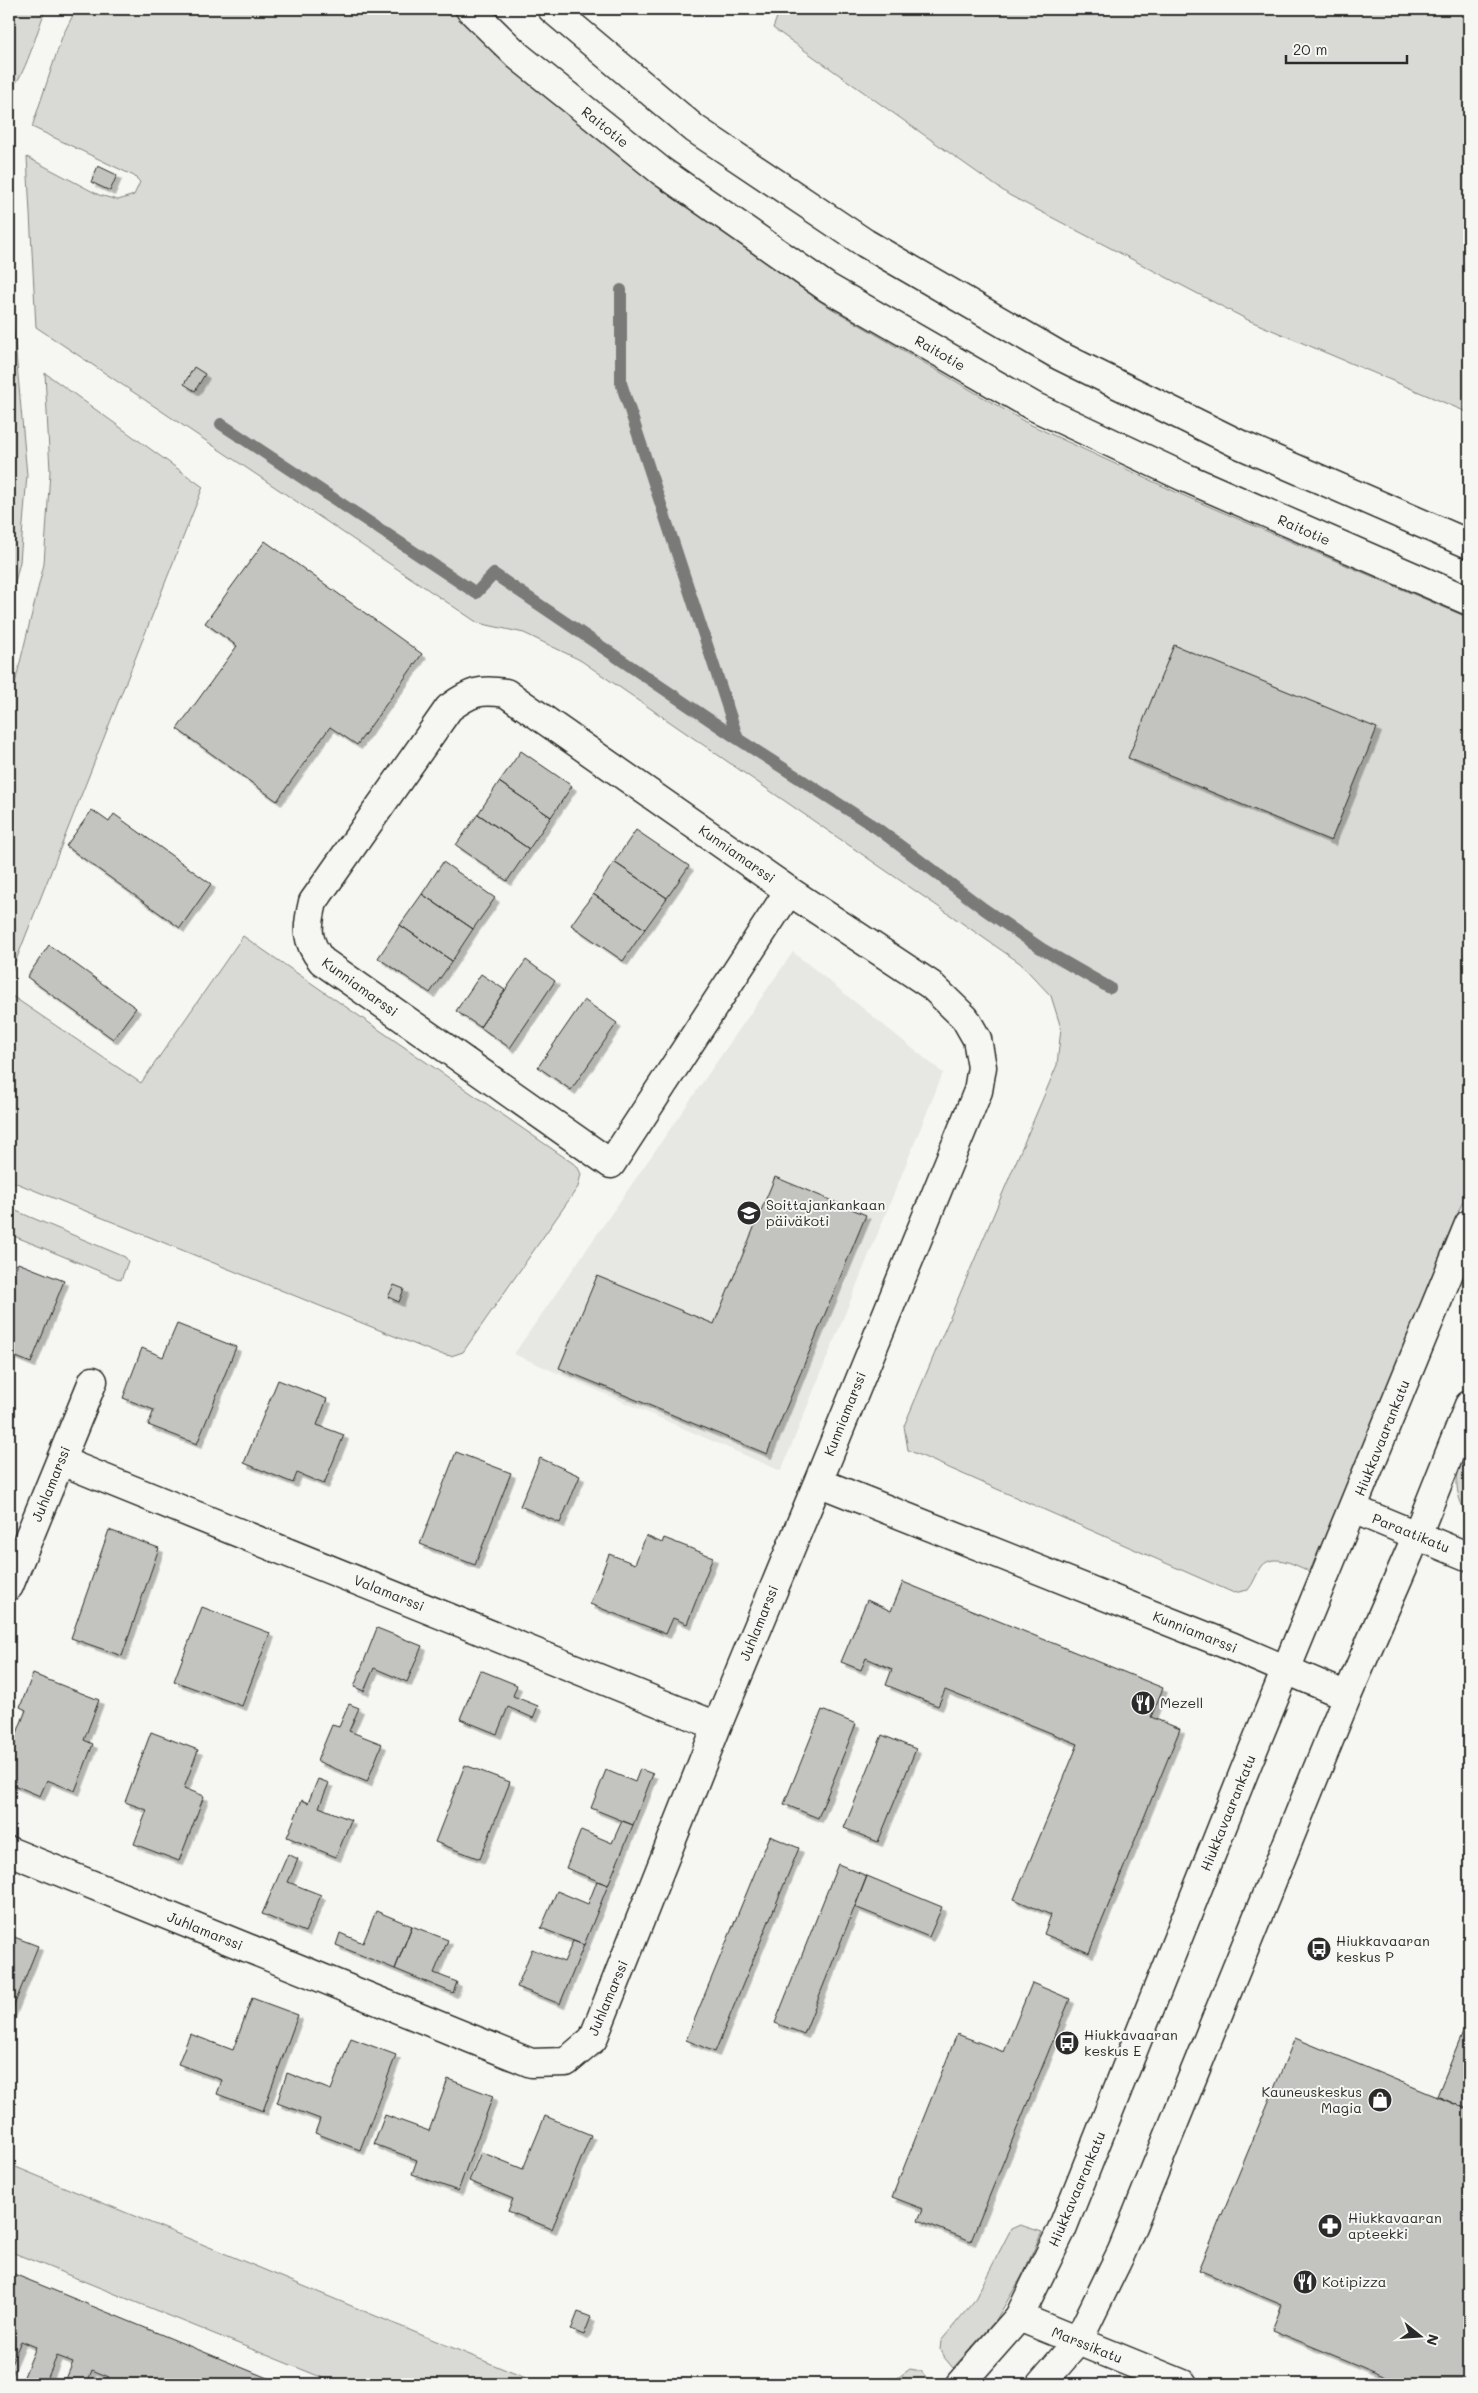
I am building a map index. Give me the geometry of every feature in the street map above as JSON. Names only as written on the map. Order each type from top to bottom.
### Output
[{"type":"street","name":"Raitotie","points":[[470,9],[518,56],[661,172],[828,288],[1033,406],[1184,477],[1469,601]]},
{"type":"street","points":[[552,9],[695,129],[866,243],[908,268],[1060,356],[1241,445],[1469,544]]},
{"type":"street","name":"Kunniamarssi","points":[[789,890],[611,1164],[322,961],[312,948],[308,924],[313,902],[449,708],[468,694],[486,690],[506,693],[789,890],[931,985],[965,1018],[977,1039],[982,1067],[978,1091],[818,1482],[1286,1670],[1346,1696]]},
{"type":"street","name":"Hiukkavaarankatu","points":[[960,2384],[1019,2317],[1062,2228],[1286,1670],[1469,1224]]},
{"type":"street","name":"Juhlamarssi","points":[[9,1586],[93,1381]]},
{"type":"street","points":[[1041,2384],[1078,2341],[1122,2251],[1346,1696],[1417,1535],[1469,1405]]},
{"type":"street","name":"Valamarssi","points":[[61,1461],[717,1726]]},
{"type":"street","name":"Juhlamarssi","points":[[9,1851],[531,2062],[566,2062],[593,2039],[717,1726],[818,1482]]},
{"type":"street","name":"Paraatikatu","points":[[1353,1509],[1469,1557]]},
{"type":"street","name":"Marssikatu","points":[[1019,2317],[1184,2384]]},
{"type":"shaded area","points":[[9,9],[46,9],[20,76],[9,90]]},
{"type":"shaded area","points":[[76,9],[451,9],[513,68],[657,186],[824,304],[1027,423],[1180,494],[1469,618],[1469,1186],[1311,1572],[1286,1561],[1273,1560],[1262,1566],[1248,1590],[1234,1593],[908,1450],[904,1426],[1057,1065],[1061,1028],[1051,996],[1020,963],[580,660],[524,633],[478,623],[36,327],[27,157],[99,195],[118,200],[134,195],[140,182],[134,176],[32,127],[62,37]]},
{"type":"shaded area","points":[[780,9],[1469,9],[1469,413],[1248,320],[1009,195],[773,28]]},
{"type":"shaded area","points":[[9,276],[27,475],[20,562],[9,606]]},
{"type":"shaded area","points":[[45,373],[203,487],[9,978],[9,700],[15,683],[44,564],[50,471]]},
{"type":"shaded area","points":[[243,936],[577,1166],[581,1174],[578,1187],[463,1352],[451,1356],[436,1353],[9,1180],[9,994],[141,1083]]},
{"type":"shaded area","name":"Soittajankankaan päiväkoti","points":[[793,952],[943,1073],[781,1471],[514,1354]]},
{"type":"shaded area","points":[[9,1208],[125,1257],[128,1261],[121,1280],[9,1234]]},
{"type":"shaded area","points":[[1469,1442],[1469,1520],[1459,1498],[1457,1481]]},
{"type":"shaded area","points":[[9,2165],[540,2384],[338,2384],[9,2251]]},
{"type":"shaded area","points":[[1020,2225],[1042,2232],[1022,2276],[996,2320],[953,2368],[940,2350],[941,2341],[974,2301],[1011,2229]]},
{"type":"shaded area","points":[[910,2369],[921,2371],[932,2384],[889,2384]]},
{"type":"building","points":[[98,166],[117,175],[110,191],[91,182]]},
{"type":"building","points":[[194,367],[205,374],[195,391],[184,384]]},
{"type":"building","points":[[265,541],[422,654],[357,745],[330,727],[277,801],[177,729],[237,646],[205,623]]},
{"type":"building","points":[[1174,645],[1377,728],[1331,841],[1128,758]]},
{"type":"building","points":[[521,751],[572,786],[551,817],[499,782]]},
{"type":"building","points":[[499,782],[551,817],[529,849],[478,814]]},
{"type":"building","points":[[92,810],[109,822],[114,814],[211,884],[180,928],[66,846]]},
{"type":"building","points":[[478,814],[529,849],[507,881],[456,845]]},
{"type":"building","points":[[636,830],[689,866],[667,898],[614,862]]},
{"type":"building","points":[[443,862],[495,898],[473,929],[422,894]]},
{"type":"building","points":[[614,862],[667,898],[645,929],[593,894]]},
{"type":"building","points":[[422,894],[473,929],[452,961],[400,925]]},
{"type":"building","points":[[593,894],[645,929],[623,961],[571,925]]},
{"type":"building","points":[[400,925],[452,961],[430,993],[378,958]]},
{"type":"building","points":[[49,945],[136,1008],[113,1039],[27,977]]},
{"type":"building","points":[[526,960],[555,981],[510,1048],[480,1027]]},
{"type":"building","points":[[481,974],[505,990],[480,1027],[456,1011]]},
{"type":"building","points":[[584,1000],[617,1023],[571,1090],[538,1067]]},
{"type":"building","points":[[775,1177],[866,1215],[767,1454],[559,1368],[597,1276],[714,1324]]},
{"type":"building","points":[[18,1263],[64,1281],[31,1363],[9,1354],[9,1284]]},
{"type":"building","points":[[394,1285],[404,1289],[399,1302],[388,1297]]},
{"type":"building","points":[[177,1324],[236,1347],[197,1444],[148,1425],[154,1410],[123,1398],[142,1348],[163,1357]]},
{"type":"building","points":[[278,1380],[327,1399],[317,1425],[344,1435],[324,1484],[297,1473],[293,1483],[244,1463]]},
{"type":"building","points":[[456,1452],[511,1473],[475,1565],[420,1544]]},
{"type":"building","points":[[540,1458],[580,1476],[560,1523],[520,1506]]},
{"type":"building","points":[[109,1530],[159,1548],[122,1656],[71,1638]]},
{"type":"building","points":[[646,1536],[662,1543],[664,1538],[713,1557],[687,1624],[673,1618],[666,1634],[590,1604],[609,1554],[635,1564]]},
{"type":"building","points":[[903,1582],[1163,1688],[1151,1717],[1180,1729],[1089,1953],[1044,1934],[1051,1915],[1014,1899],[1078,1744],[945,1690],[938,1706],[886,1685],[892,1669],[866,1658],[861,1670],[841,1662],[867,1600],[891,1611]]},
{"type":"building","points":[[202,1607],[270,1633],[242,1706],[174,1681]]},
{"type":"building","points":[[377,1628],[422,1646],[407,1682],[374,1668],[364,1691],[354,1687]]},
{"type":"building","points":[[480,1670],[517,1685],[513,1696],[538,1706],[533,1718],[508,1707],[497,1734],[460,1719]]},
{"type":"building","points":[[33,1674],[99,1700],[84,1740],[93,1744],[75,1791],[47,1780],[40,1796],[9,1783],[9,1754],[26,1710],[20,1707]]},
{"type":"building","points":[[349,1704],[359,1708],[349,1731],[382,1744],[367,1782],[317,1761],[332,1725],[339,1727]]},
{"type":"building","points":[[822,1710],[856,1724],[818,1818],[784,1804]]},
{"type":"building","points":[[151,1732],[198,1750],[184,1788],[204,1796],[179,1861],[134,1844],[147,1810],[125,1802]]},
{"type":"building","points":[[882,1735],[916,1749],[878,1842],[844,1828]]},
{"type":"building","points":[[465,1765],[510,1782],[480,1859],[435,1842]]},
{"type":"building","points":[[640,1769],[653,1774],[633,1825],[591,1808],[606,1770],[635,1782]]},
{"type":"building","points":[[318,1779],[329,1783],[319,1807],[351,1820],[336,1857],[287,1837],[302,1800],[308,1803]]},
{"type":"building","points":[[622,1821],[633,1825],[608,1885],[566,1868],[581,1830],[612,1843]]},
{"type":"building","points":[[770,1836],[799,1848],[715,2052],[686,2040]]},
{"type":"building","points":[[288,1854],[298,1859],[288,1882],[321,1895],[305,1932],[262,1914]]},
{"type":"building","points":[[838,1864],[867,1876],[804,2034],[775,2023]]},
{"type":"building","points":[[867,1876],[942,1907],[929,1937],[855,1907]]},
{"type":"building","points":[[597,1881],[608,1885],[584,1945],[541,1928],[557,1891],[588,1904]]},
{"type":"building","points":[[376,1911],[412,1926],[395,1969],[336,1945],[340,1933],[363,1943]]},
{"type":"building","points":[[412,1926],[448,1940],[434,1973],[457,1982],[453,1993],[395,1969]]},
{"type":"building","points":[[9,1935],[38,1946],[9,2018]]},
{"type":"building","points":[[573,1941],[584,1945],[560,2004],[517,1987],[532,1949],[564,1962]]},
{"type":"building","points":[[1032,1983],[1070,1999],[971,2241],[918,2220],[923,2209],[892,2197],[957,2034],[1004,2052]]},
{"type":"building","points":[[252,1998],[298,2015],[263,2111],[217,2094],[222,2080],[178,2064],[190,2034],[233,2050]]},
{"type":"building","points":[[1469,2018],[1469,2110],[1437,2096]]},
{"type":"building","points":[[351,2038],[396,2055],[360,2150],[315,2133],[320,2119],[277,2103],[287,2073],[331,2090]]},
{"type":"building","points":[[1295,2038],[1469,2110],[1469,2384],[1403,2384],[1272,2330],[1282,2305],[1199,2270]]},
{"type":"building","points":[[448,2079],[493,2096],[458,2191],[412,2174],[417,2160],[374,2144],[385,2115],[429,2131]]},
{"type":"building","points":[[545,2116],[591,2135],[552,2229],[508,2211],[513,2199],[469,2181],[481,2152],[523,2169]]},
{"type":"building","points":[[9,2272],[282,2384],[106,2384],[109,2377],[92,2370],[87,2384],[64,2384],[73,2362],[57,2356],[45,2384],[21,2384],[36,2347],[21,2341],[9,2369]]},
{"type":"building","points":[[578,2312],[591,2317],[584,2335],[571,2330]]},
{"type":"waterway","points":[[621,290],[621,383],[738,739]]},
{"type":"waterway","points":[[221,424],[476,593],[494,574],[738,739],[878,829],[984,909],[1042,949],[1110,988]]},
{"type":"place","name":"Soittajankankaan päiväkoti","points":[[749,1213]]},
{"type":"place","name":"Mezell","points":[[1143,1703]]},
{"type":"place","name":"Hiukkavaaran keskus P","points":[[1319,1949]]},
{"type":"place","name":"Hiukkavaaran keskus E","points":[[1067,2043]]},
{"type":"place","name":"Kauneuskeskus Magia","points":[[1380,2100]]},
{"type":"place","name":"Hiukkavaaran apteekki","points":[[1330,2226]]},
{"type":"place","name":"Kotipizza","points":[[1305,2282]]}]
